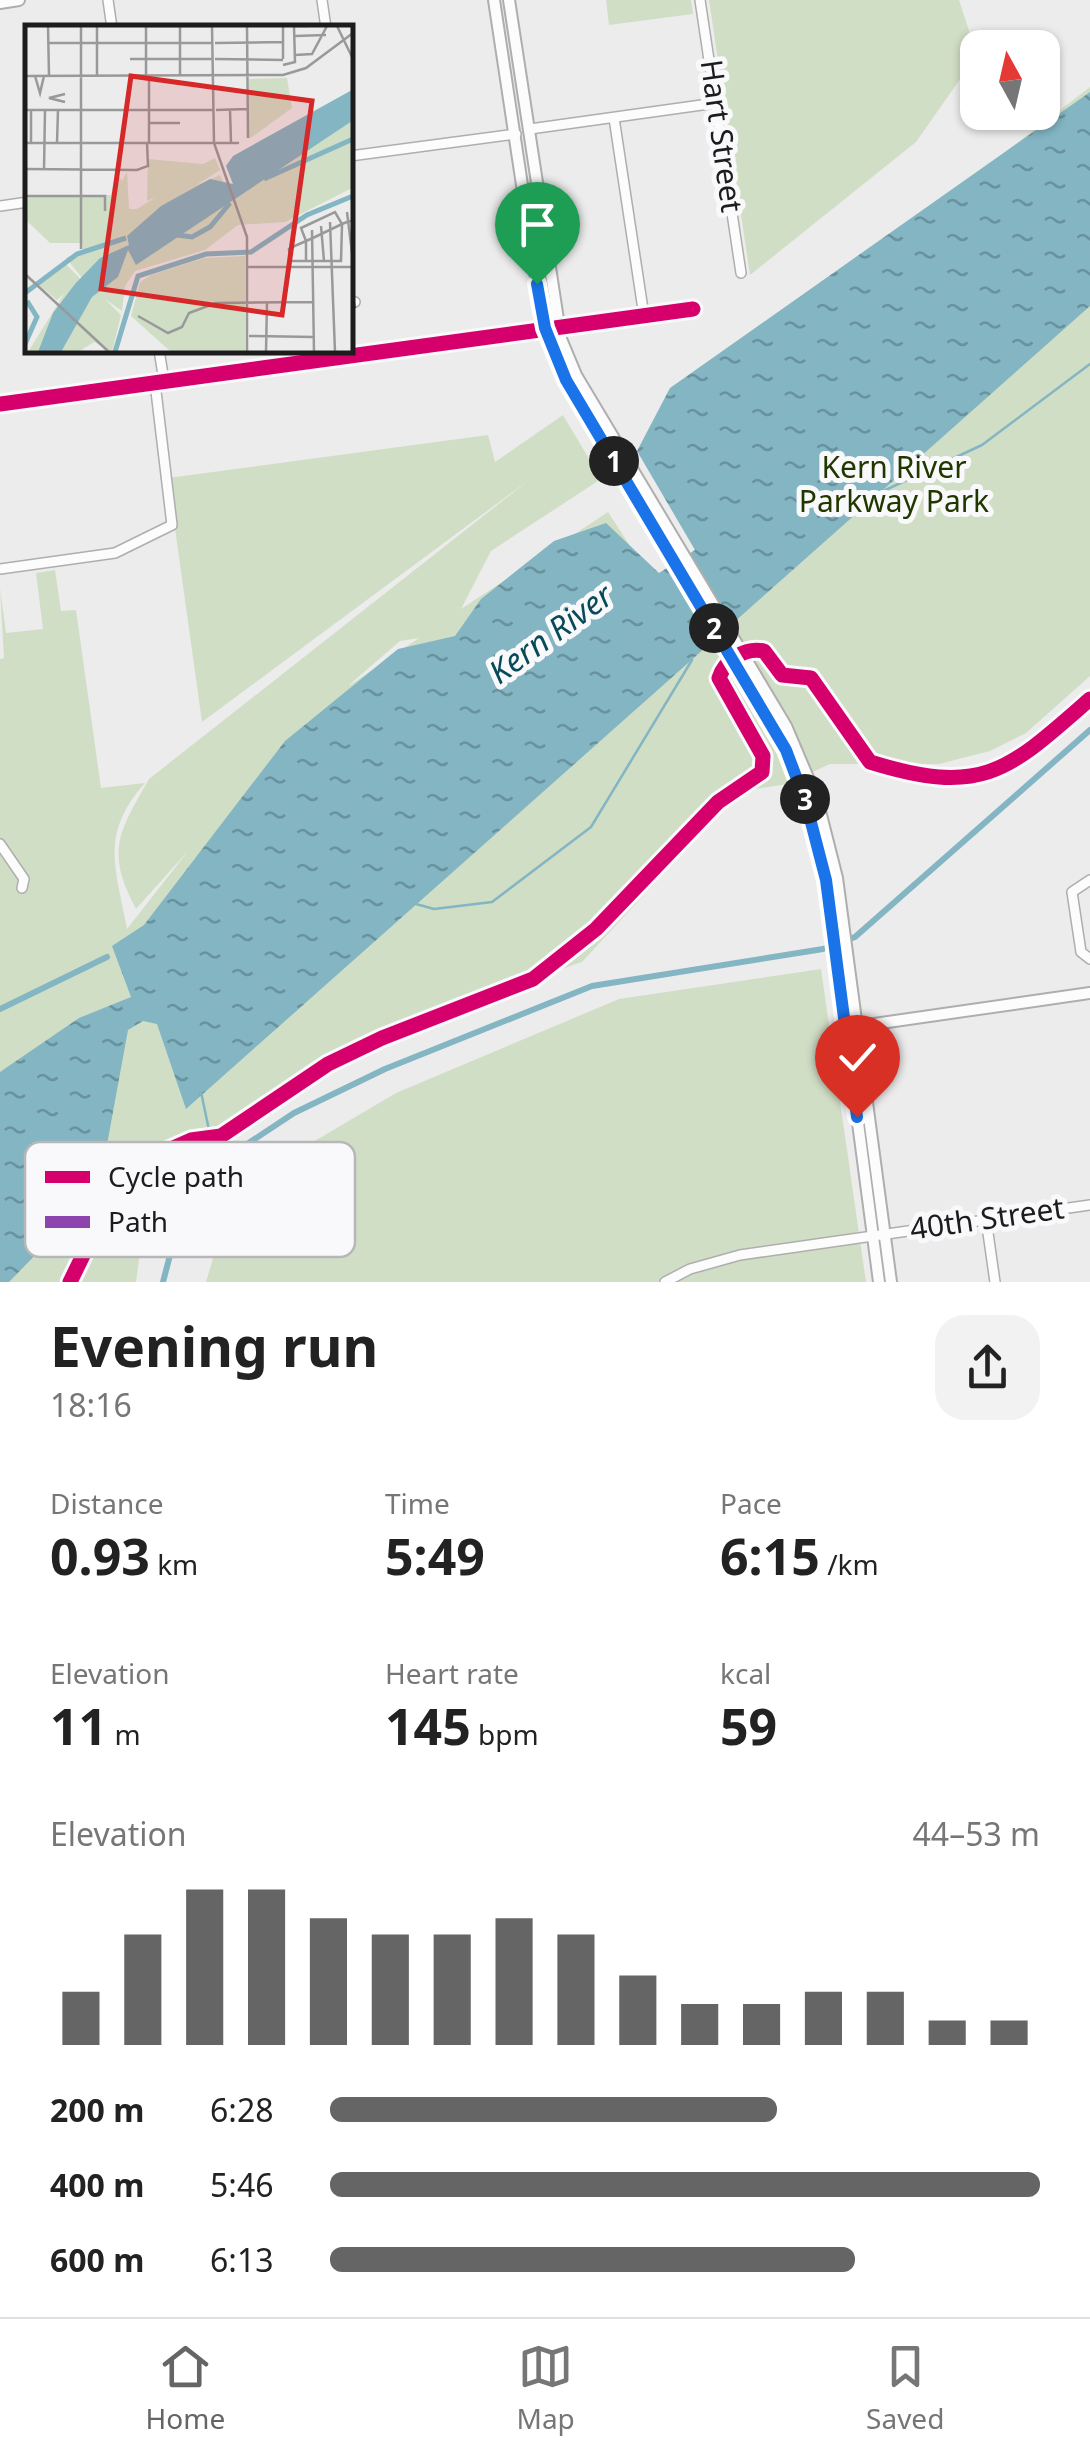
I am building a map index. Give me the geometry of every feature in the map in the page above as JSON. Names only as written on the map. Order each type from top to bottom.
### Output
[{"type":"main road","points":[[0,3],[19,0]]},
{"type":"main road","points":[[494,0],[545,328],[566,380],[776,731],[806,803],[838,929],[878,1234],[879,1282]]},
{"type":"main road","points":[[508,0],[558,326],[576,375],[786,726],[816,799],[837,878],[838,929]]},
{"type":"main road","points":[[512,111],[523,128],[530,129]]},
{"type":"main road","points":[[516,134],[534,163]]},
{"type":"main road","points":[[851,1028],[1090,993]]},
{"type":"main road","points":[[878,1234],[891,1282]]},
{"type":"street","points":[[108,0],[112,25]]},
{"type":"street","points":[[322,0],[326,25]]},
{"type":"street","name":"Hart Street","points":[[700,0],[741,273]]},
{"type":"street","points":[[530,129],[716,103]]},
{"type":"street","points":[[614,118],[644,316]]},
{"type":"street","points":[[352,156],[516,134]]},
{"type":"street","points":[[0,206],[25,202]]},
{"type":"street","points":[[0,404],[694,309]]},
{"type":"street","points":[[0,569],[115,553],[172,525],[159,382],[160,352]]},
{"type":"street","points":[[0,844],[24,879],[22,888]]},
{"type":"street","points":[[1087,958],[1072,892],[1090,880]]},
{"type":"street","name":"40th Street","points":[[664,1282],[690,1269],[740,1255],[1090,1206]]},
{"type":"street","points":[[986,1220],[995,1282]]},
{"type":"green space","points":[[606,0],[691,0],[693,14],[609,25]]},
{"type":"green space","points":[[709,0],[959,0],[969,30],[960,30],[960,79],[916,142],[750,275]]},
{"type":"green space","name":"Kern River Parkway Park","points":[[1090,87],[1090,676],[1026,733],[990,751],[939,764],[830,764],[787,784],[756,789],[721,811],[582,962],[408,1022],[325,1058],[260,1097],[217,1132],[198,1142],[25,1142],[25,1257],[139,1257],[136,1282],[0,1282],[0,659],[4,658],[0,588],[6,633],[43,629],[36,573],[55,570],[61,611],[76,610],[101,788],[145,783],[121,819],[116,836],[116,870],[127,929],[188,851],[136,909],[121,872],[120,842],[149,779],[529,480],[202,722],[168,478],[488,435],[495,462],[563,415],[601,479],[491,551],[461,609],[608,512],[654,583],[707,548],[684,398],[1034,130],[1060,130],[1060,110]],"holes":[[[419,638],[349,685],[400,641]]]},
{"type":"green space","points":[[821,969],[866,1282],[206,1282],[213,1257],[355,1257],[355,1142],[313,1142],[396,1093],[619,999]]},
{"type":"water","name":"Kern River","points":[[1090,92],[1090,306],[186,1109],[157,1024],[143,1021],[128,1030],[107,1142],[25,1142],[25,1257],[33,1257],[9,1282],[0,1282],[0,1072],[79,1018],[131,997],[112,946],[144,925],[285,741],[398,649],[455,636],[481,599],[554,541],[606,523],[659,573],[695,550],[637,451],[670,388],[1036,130],[1060,130],[1060,113]]},
{"type":"waterway","points":[[879,493],[982,445],[1090,364]]},
{"type":"waterway","points":[[416,904],[434,909],[492,902],[591,827],[692,660]]},
{"type":"waterway","points":[[250,1142],[294,1113],[385,1069],[592,986],[823,949],[855,937],[1090,730]]},
{"type":"waterway","points":[[0,1009],[107,957]]},
{"type":"waterway","points":[[201,1092],[209,1130]]},
{"type":"waterway","points":[[163,1282],[170,1257]]},
{"type":"cycle path","points":[[0,404],[693,309]]},
{"type":"cycle path","points":[[186,1142],[221,1136],[328,1064],[382,1038],[533,979],[596,929],[718,802],[762,772],[763,756],[719,678],[737,656],[764,651],[782,675],[811,678],[870,762],[941,777],[992,771],[1014,760],[1090,699]]},
{"type":"cycle path","points":[[70,1282],[82,1257]]},
{"type":"route","points":[[537,284],[545,328],[566,380],[786,750],[806,803],[826,880],[857,1117]]}]
